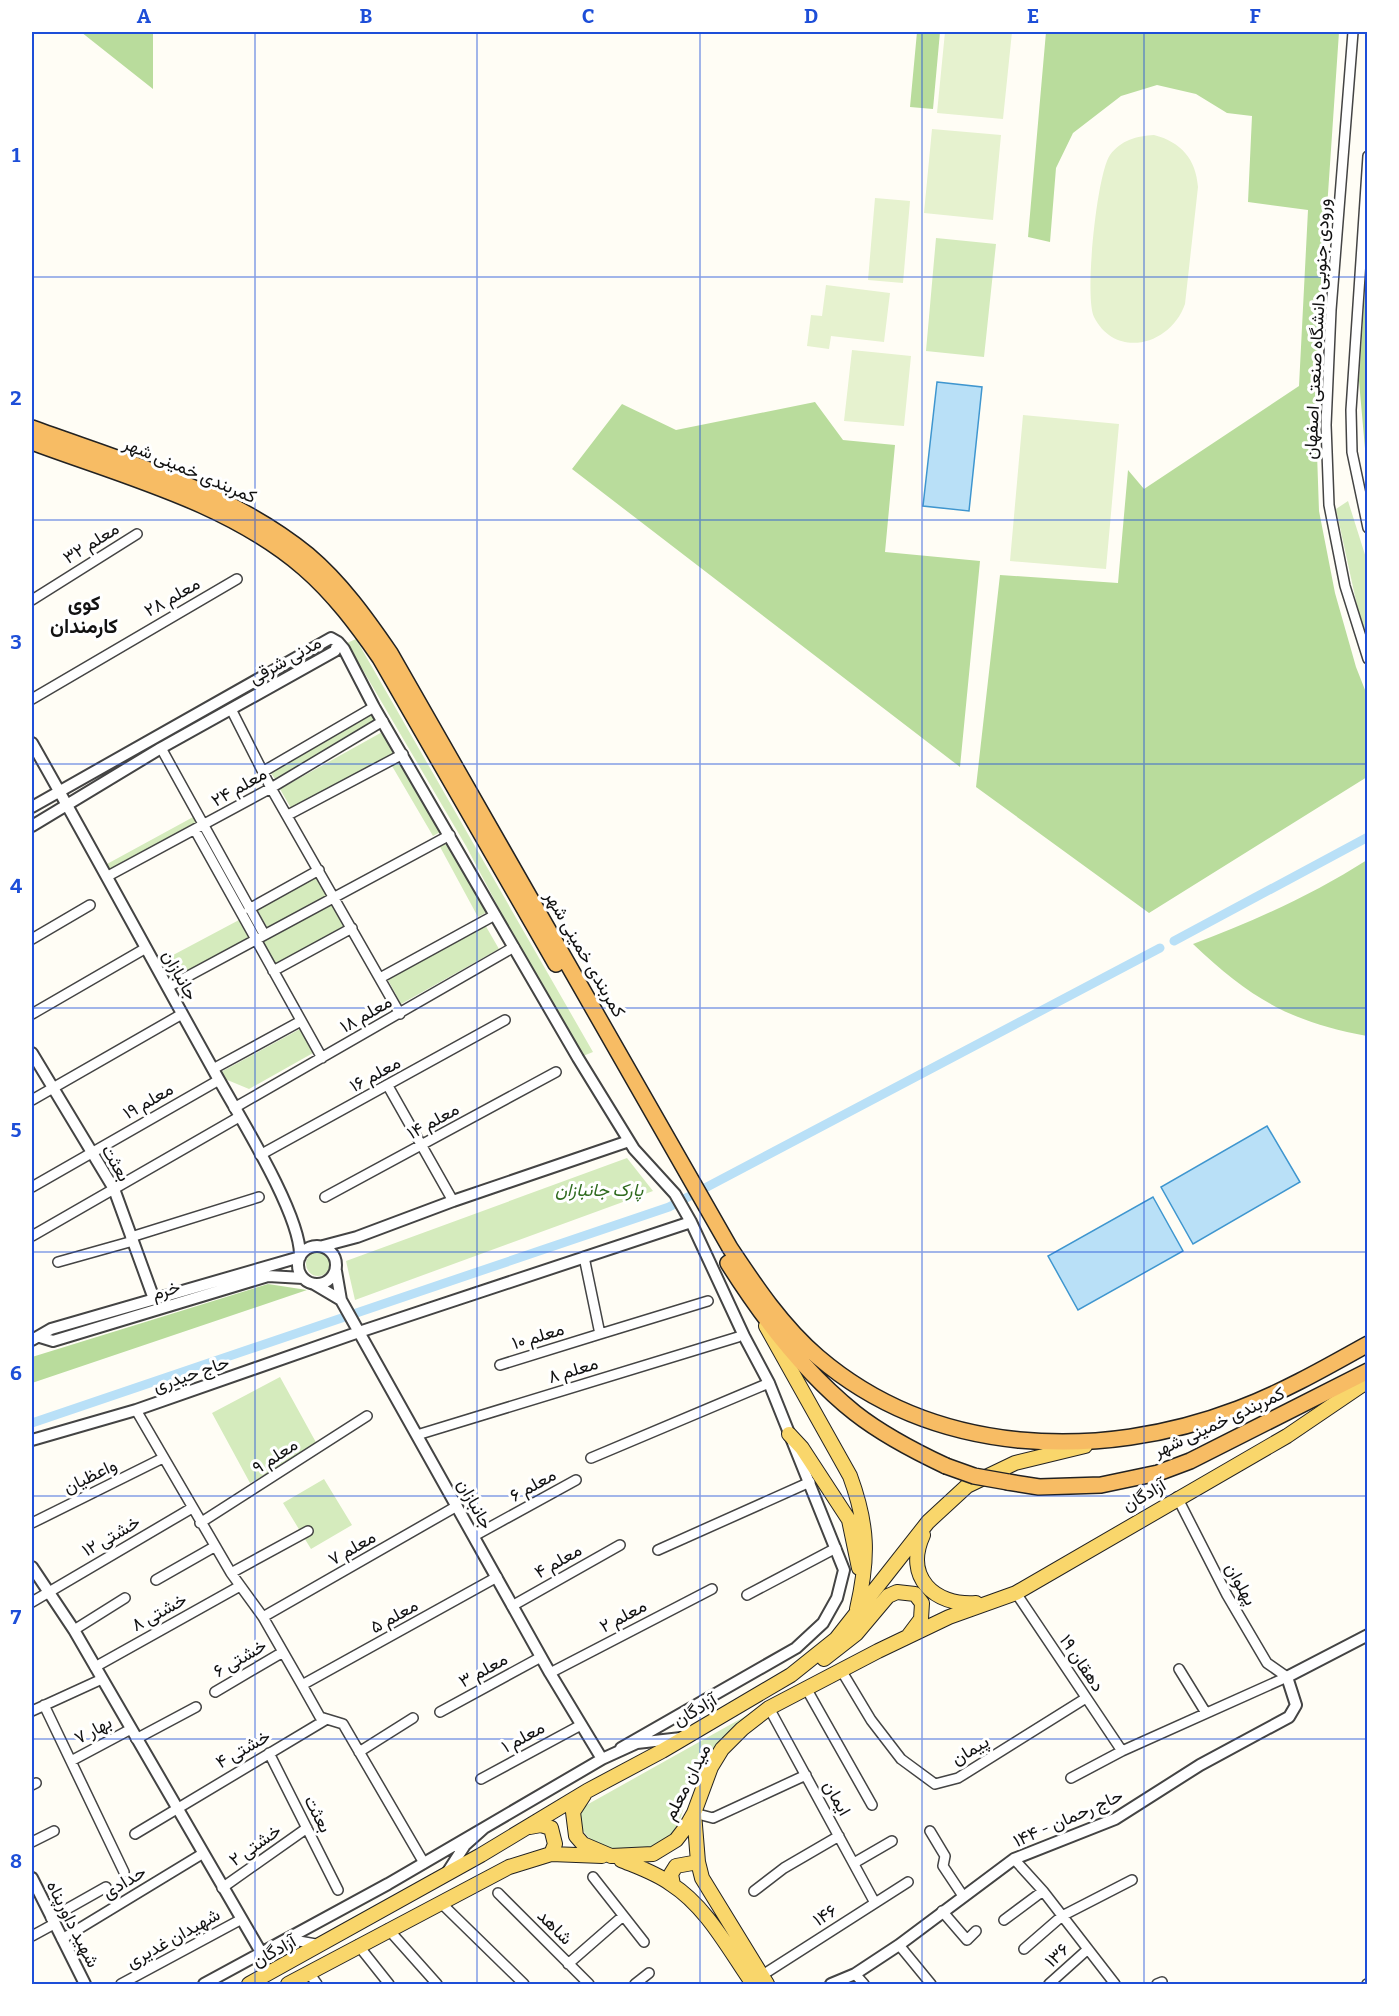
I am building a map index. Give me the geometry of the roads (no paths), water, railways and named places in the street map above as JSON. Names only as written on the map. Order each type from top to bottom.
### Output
[{"type":"highway","name":"کمربندی خمینی شهر","points":[[32,428],[140,468],[244,512],[308,555],[337,583],[390,653],[664,1143],[695,1212],[752,1301],[821,1382],[855,1413],[913,1451],[974,1476],[1039,1487],[1101,1485],[1158,1473],[1199,1457],[1368,1371]]},
{"type":"highway","name":"کمربندی خمینی شهر","points":[[32,442],[188,501],[239,524],[303,567],[354,619],[380,658],[664,1143]]},
{"type":"highway","name":"کمربندی خمینی شهر","points":[[695,1212],[730,1248],[777,1315],[817,1356],[849,1380],[886,1402],[957,1429],[1027,1443],[1075,1443],[1122,1439],[1179,1427],[1236,1410],[1284,1389],[1368,1344]]},
{"type":"main road","points":[[752,1301],[850,1476],[858,1497],[867,1550],[856,1616]]},
{"type":"main road","name":"آزادگان","points":[[742,1729],[770,1708],[908,1636],[949,1617],[1016,1593],[1177,1497],[1287,1436],[1368,1381]]},
{"type":"main road","points":[[789,1434],[802,1448],[849,1520],[857,1551],[860,1595]]},
{"type":"main road","name":"آزادگان","points":[[249,1984],[530,1827],[586,1791],[791,1675],[836,1640],[928,1522],[968,1486],[996,1470],[1039,1455],[1122,1439]]},
{"type":"main road","points":[[928,1522],[918,1546],[917,1558],[918,1569],[927,1587],[946,1601],[958,1604],[994,1601]]},
{"type":"main road","points":[[791,1675],[840,1649],[871,1619],[888,1596],[897,1592],[915,1594],[922,1603],[921,1619],[908,1636]]},
{"type":"main road","name":"میدان معلم","points":[[586,1791],[573,1812],[576,1836],[583,1844],[611,1856],[653,1854],[676,1840],[694,1813],[711,1767],[722,1749],[742,1729]]},
{"type":"main road","points":[[694,1813],[698,1862],[702,1878],[760,1982]]},
{"type":"main road","points":[[530,1827],[541,1825],[552,1828],[555,1844],[551,1854]]},
{"type":"main road","name":"آزادگان","points":[[288,1984],[313,1979],[358,1946],[384,1931],[509,1867],[551,1854],[611,1856]]},
{"type":"main road","points":[[611,1856],[673,1885],[704,1913],[760,1982]]},
{"type":"main road","points":[[673,1885],[671,1874],[676,1866],[698,1862]]},
{"type":"main road","points":[[384,1931],[366,1936],[364,1928],[407,1900],[415,1891]]},
{"type":"street","name":"ورودی جنوبی دانشگاه صنعتی اصفهان","points":[[1353,32],[1331,310],[1326,425],[1329,505],[1345,586],[1368,659]]},
{"type":"street","name":"ورودی جنوبی دانشگاه صنعتی اصفهان","points":[[1368,156],[1351,410],[1353,452],[1368,528]]},
{"type":"street","name":"معلم ۳۲","points":[[32,600],[138,534]]},
{"type":"street","name":"معلم ۲۸","points":[[32,699],[237,579]]},
{"type":"street","name":"مدنی شرقی","points":[[32,807],[331,638],[338,642],[335,651],[161,748],[32,826]]},
{"type":"street","points":[[204,1984],[424,1863],[796,1648],[823,1623],[837,1598],[844,1570],[770,1383],[744,1335],[695,1212],[675,1194],[629,1141],[495,915],[338,642]]},
{"type":"street","points":[[264,771],[374,706]]},
{"type":"street","points":[[231,709],[271,788],[400,1014]]},
{"type":"street","name":"معلم ۲۴","points":[[108,876],[206,825],[382,721]]},
{"type":"street","name":"جانبازان","points":[[32,743],[108,876],[237,1112],[295,1225]]},
{"type":"street","points":[[161,748],[206,825],[249,909],[273,971],[322,1058]]},
{"type":"street","points":[[288,815],[403,754]]},
{"type":"street","points":[[195,830],[260,937]]},
{"type":"street","points":[[168,987],[334,896],[450,836]]},
{"type":"street","points":[[249,909],[319,870]]},
{"type":"street","points":[[32,939],[90,905]]},
{"type":"street","points":[[380,978],[495,915]]},
{"type":"street","points":[[273,971],[352,928]]},
{"type":"street","name":"معلم ۱۸","points":[[32,1236],[114,1189],[322,1058],[514,947]]},
{"type":"street","points":[[32,1014],[146,948]]},
{"type":"street","points":[[32,1100],[182,1014]]},
{"type":"street","name":"معلم ۱۶","points":[[260,1155],[505,1020]]},
{"type":"street","points":[[213,1069],[301,1022]]},
{"type":"street","name":"بعثت","points":[[32,1053],[51,1088],[114,1189],[154,1299]]},
{"type":"street","name":"معلم ۱۴","points":[[325,1197],[556,1072]]},
{"type":"street","name":"معلم ۱۹","points":[[32,1187],[219,1080]]},
{"type":"street","points":[[388,1086],[453,1201]]},
{"type":"street","points":[[300,1256],[309,1247],[357,1237],[453,1201],[629,1141]]},
{"type":"street","points":[[58,1262],[259,1197]]},
{"type":"street","name":"حاج حیدری","points":[[32,1440],[136,1410],[584,1257],[695,1212]]},
{"type":"street","points":[[295,1225],[321,1246],[329,1249],[336,1265],[341,1300]]},
{"type":"street","points":[[295,1225],[300,1256],[298,1267],[303,1278],[341,1300]]},
{"type":"street","points":[[314,1284],[326,1282],[357,1237]]},
{"type":"street","name":"خرم","points":[[36,1339],[53,1341],[266,1271],[300,1256]]},
{"type":"street","points":[[584,1257],[600,1334]]},
{"type":"street","name":"خرم","points":[[36,1339],[51,1329],[154,1299],[266,1271],[303,1278]]},
{"type":"street","name":"جانبازان","points":[[341,1300],[550,1673],[602,1759]]},
{"type":"street","name":"معلم ۱۰","points":[[500,1365],[708,1301]]},
{"type":"street","name":"معلم ۸","points":[[417,1435],[738,1336]]},
{"type":"street","points":[[591,1458],[770,1383]]},
{"type":"street","points":[[136,1410],[214,1547],[263,1617],[304,1685],[320,1717],[343,1724],[424,1863]]},
{"type":"street","name":"معلم ۹","points":[[200,1523],[367,1416]]},
{"type":"street","name":"واعظیان","points":[[32,1523],[163,1458]]},
{"type":"street","name":"معلم ۶","points":[[474,1536],[576,1480]]},
{"type":"street","points":[[658,1550],[810,1482]]},
{"type":"street","name":"پهلوان","points":[[1177,1497],[1227,1595],[1267,1663],[1287,1677]]},
{"type":"street","name":"معلم ۷","points":[[263,1617],[457,1506]]},
{"type":"street","name":"خشتی ۱۲","points":[[32,1602],[192,1508]]},
{"type":"street","points":[[231,1573],[308,1531]]},
{"type":"street","name":"معلم ۴","points":[[512,1606],[620,1545]]},
{"type":"street","points":[[156,1580],[214,1547]]},
{"type":"street","points":[[747,1594],[836,1548]]},
{"type":"street","points":[[32,1567],[74,1630],[240,1920],[262,1954]]},
{"type":"street","name":"معلم ۵","points":[[304,1685],[497,1577]]},
{"type":"street","name":"خشتی ۸","points":[[95,1667],[240,1586]]},
{"type":"street","name":"معلم ۲","points":[[550,1673],[712,1589]]},
{"type":"street","name":"دهقان ۱۹","points":[[1016,1593],[1122,1751]]},
{"type":"street","points":[[74,1630],[125,1598]]},
{"type":"street","points":[[1071,1778],[1122,1751],[1287,1677],[1368,1635]]},
{"type":"street","name":"خشتی ۶","points":[[214,1692],[283,1652]]},
{"type":"street","name":"معلم ۳","points":[[440,1712],[541,1657]]},
{"type":"street","points":[[1179,1669],[1206,1713]]},
{"type":"street","name":"پیمان","points":[[841,1670],[871,1720],[901,1759],[935,1784],[958,1778],[1086,1698]]},
{"type":"street","name":"حاج رحمان - ۱۴۴","points":[[831,1984],[855,1974],[899,1945],[1014,1859],[1116,1819],[1200,1766],[1288,1718],[1296,1705],[1287,1677]]},
{"type":"street","points":[[32,1711],[102,1679]]},
{"type":"street","points":[[806,1688],[872,1805]]},
{"type":"street","points":[[44,1705],[124,1872]]},
{"type":"street","points":[[134,1734],[196,1707]]},
{"type":"street","name":"ایمان","points":[[770,1708],[875,1903]]},
{"type":"street","points":[[358,1752],[413,1718]]},
{"type":"street","name":"خشتی ۴","points":[[135,1834],[327,1719]]},
{"type":"street","name":"معلم ۱","points":[[482,1779],[581,1725]]},
{"type":"street","name":"بهار ۷","points":[[71,1761],[134,1734]]},
{"type":"street","points":[[621,1748],[655,1739],[682,1738]]},
{"type":"street","name":"بعثت","points":[[269,1753],[339,1890]]},
{"type":"street","points":[[694,1813],[713,1818],[806,1775]]},
{"type":"street","name":"خشتی ۲","points":[[222,1888],[307,1828]]},
{"type":"street","points":[[447,1872],[465,1845],[484,1828]]},
{"type":"street","points":[[32,1842],[54,1831]]},
{"type":"street","points":[[930,1831],[945,1856],[943,1866],[963,1896]]},
{"type":"street","points":[[754,1891],[784,1868],[839,1836]]},
{"type":"street","points":[[854,1863],[892,1841]]},
{"type":"street","name":"حدادی","points":[[62,1939],[202,1854]]},
{"type":"street","points":[[1014,1859],[1043,1891],[1115,1984]]},
{"type":"street","points":[[593,1877],[644,1942]]},
{"type":"street","name":"شهید داورپناه","points":[[32,1878],[85,1984]]},
{"type":"street","points":[[1023,1949],[1062,1916],[1132,1880]]},
{"type":"street","name":"۱۴۶","points":[[760,1982],[908,1882]]},
{"type":"street","points":[[32,1936],[106,1887]]},
{"type":"street","points":[[1004,1920],[1043,1891]]},
{"type":"street","name":"شاهد","points":[[498,1893],[589,1984]]},
{"type":"street","points":[[441,1903],[524,1984]]},
{"type":"street","points":[[942,1911],[967,1940],[976,1930]]},
{"type":"street","points":[[568,1964],[623,1916]]},
{"type":"street","name":"شهیدان غدیری","points":[[122,1984],[240,1920]]},
{"type":"street","points":[[384,1931],[437,1984]]},
{"type":"street","points":[[288,1939],[321,1945]]},
{"type":"street","points":[[899,1945],[931,1984]]},
{"type":"street","points":[[358,1946],[388,1984]]},
{"type":"street","name":"۱۳۶","points":[[1049,1984],[1088,1949]]},
{"type":"street","points":[[635,1984],[649,1973]]},
{"type":"street","points":[[855,1974],[864,1984]]},
{"type":"water","points":[[937,382],[982,387],[969,511],[923,506]]},
{"type":"water","points":[[1267,1126],[1300,1182],[1193,1244],[1161,1187]]},
{"type":"water","points":[[1153,1197],[1183,1251],[1078,1310],[1048,1256]]},
{"type":"waterway","points":[[1174,941],[1368,837]]},
{"type":"waterway","points":[[32,1423],[669,1207],[1160,948]]},
{"type":"district","name":"کوی کارمندان","points":[[84,614]]},
{"type":"park label","name":"پارک جانبازان","points":[[599,1190]]}]
